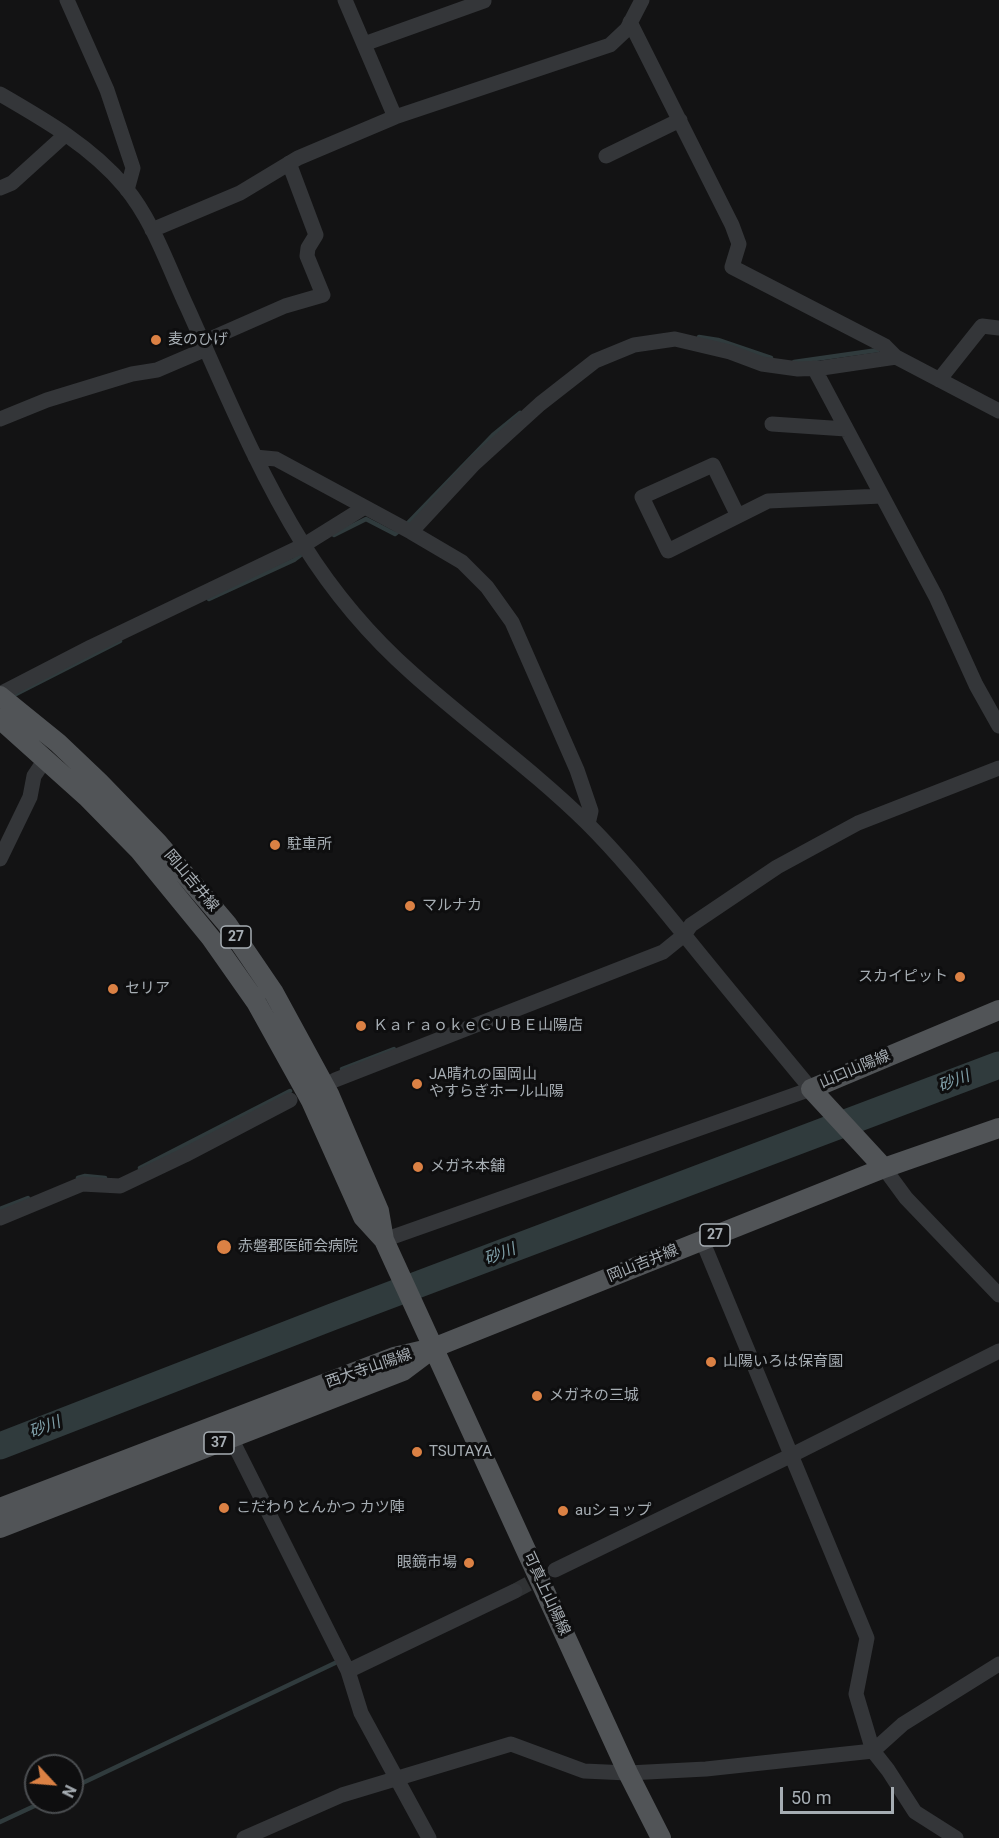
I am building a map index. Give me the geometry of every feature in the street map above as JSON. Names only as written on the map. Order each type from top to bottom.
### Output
[{"type":"main road","name":"岡山吉井線","points":[[0,695],[58,743],[158,843],[227,924],[274,993],[329,1094],[379,1211],[384,1240],[434,1348],[884,1168],[999,1128]]},
{"type":"main road","name":"岡山吉井線","points":[[0,719],[46,758],[139,850],[211,938],[249,993],[311,1101],[363,1217],[384,1240]]},
{"type":"main road","name":"山口山陽線","points":[[884,1168],[817,1095],[999,1010]]},
{"type":"main road","name":"西大寺山陽線","points":[[0,1528],[394,1357],[434,1348]]},
{"type":"main road","name":"可真上山陽線","points":[[434,1348],[628,1773],[661,1838]]},
{"type":"main road","name":"西大寺山陽線","points":[[0,1508],[227,1430]]},
{"type":"street","points":[[67,0],[107,90],[133,168],[127,190]]},
{"type":"street","points":[[345,0],[395,117]]},
{"type":"street","points":[[152,230],[240,193],[289,163],[395,117],[610,45],[627,29],[642,0]]},
{"type":"street","points":[[364,44],[484,1]]},
{"type":"street","points":[[630,22],[732,225],[739,244],[732,267],[885,346],[896,357],[999,411]]},
{"type":"street","points":[[0,94],[65,135],[101,162],[127,190],[152,230],[255,457],[304,545],[337,592],[382,645],[413,675],[539,778],[588,824],[641,881],[817,1095],[384,1240]]},
{"type":"street","points":[[606,156],[680,120]]},
{"type":"street","points":[[0,188],[12,183],[65,135]]},
{"type":"street","points":[[0,419],[47,400],[132,374],[157,370],[285,306],[322,295],[307,256],[308,248],[316,235],[289,163]]},
{"type":"street","points":[[939,380],[982,326],[999,328]]},
{"type":"street","points":[[411,532],[474,464],[540,404],[595,361],[634,345],[675,339],[730,352],[762,364],[798,369],[896,357]]},
{"type":"street","points":[[814,368],[936,597],[976,685],[999,726]]},
{"type":"street","points":[[772,424],[846,429]]},
{"type":"street","points":[[255,457],[276,459],[411,532],[462,562],[487,587],[512,622],[577,770],[591,811],[588,824]]},
{"type":"street","points":[[738,516],[713,465],[642,497],[668,551],[738,516],[768,501],[882,496]]},
{"type":"street","points":[[0,695],[91,647],[304,545],[365,507]]},
{"type":"street","points":[[0,860],[30,797],[34,776],[46,758]]},
{"type":"street","points":[[334,1080],[663,952],[684,935],[691,925],[777,867],[848,829],[999,768]]},
{"type":"street","points":[[0,1218],[82,1184],[120,1186],[290,1100]]},
{"type":"street","points":[[884,1168],[906,1198],[999,1295]]},
{"type":"street","points":[[702,1240],[867,1638],[856,1694],[873,1751],[915,1812],[956,1838]]},
{"type":"street","points":[[555,1570],[999,1351]]},
{"type":"street","points":[[227,1430],[348,1671],[361,1713],[429,1838]]},
{"type":"street","points":[[348,1671],[515,1591]]},
{"type":"street","points":[[244,1838],[342,1795],[511,1744],[584,1771],[628,1773],[706,1769],[873,1751],[903,1724],[999,1664]]},
{"type":"waterway","points":[[699,337],[718,340],[771,358]]},
{"type":"waterway","points":[[794,362],[878,350]]},
{"type":"waterway","points":[[406,525],[493,435],[520,413]]},
{"type":"waterway","points":[[334,535],[366,519],[395,534],[400,530]]},
{"type":"waterway","points":[[209,599],[294,560],[306,551]]},
{"type":"waterway","points":[[12,696],[120,641]]},
{"type":"waterway","points":[[342,1069],[394,1049]]},
{"type":"waterway","name":"砂川","points":[[0,1446],[332,1317],[999,1065]]},
{"type":"waterway","points":[[140,1168],[290,1091]]},
{"type":"waterway","points":[[78,1178],[85,1176],[105,1178]]},
{"type":"waterway","points":[[0,1209],[28,1198]]},
{"type":"waterway","points":[[84,1782],[335,1663]]},
{"type":"waterway","points":[[0,1822],[24,1811]]},
{"type":"tunnel","points":[[515,1591],[547,1574]]},
{"type":"place","name":"麦のひげ","points":[[156,340]]},
{"type":"place","name":"駐車所","points":[[275,845]]},
{"type":"place","name":"マルナカ","points":[[410,906]]},
{"type":"place","name":"スカイピット","points":[[960,977]]},
{"type":"place","name":"セリア","points":[[113,989]]},
{"type":"place","name":"ＫａｒａｏｋｅＣＵＢＥ山陽店","points":[[361,1026]]},
{"type":"place","name":"JA晴れの国岡山 やすらぎホール山陽","points":[[417,1084]]},
{"type":"place","name":"メガネ本舗","points":[[418,1167]]},
{"type":"place","name":"赤磐郡医師会病院","points":[[224,1247]]},
{"type":"place","name":"山陽いろは保育園","points":[[711,1362]]},
{"type":"place","name":"メガネの三城","points":[[537,1396]]},
{"type":"place","name":"TSUTAYA","points":[[417,1452]]},
{"type":"place","name":"こだわりとんかつ カツ陣","points":[[224,1508]]},
{"type":"place","name":"auショップ","points":[[563,1511]]},
{"type":"place","name":"眼鏡市場","points":[[469,1563]]}]
